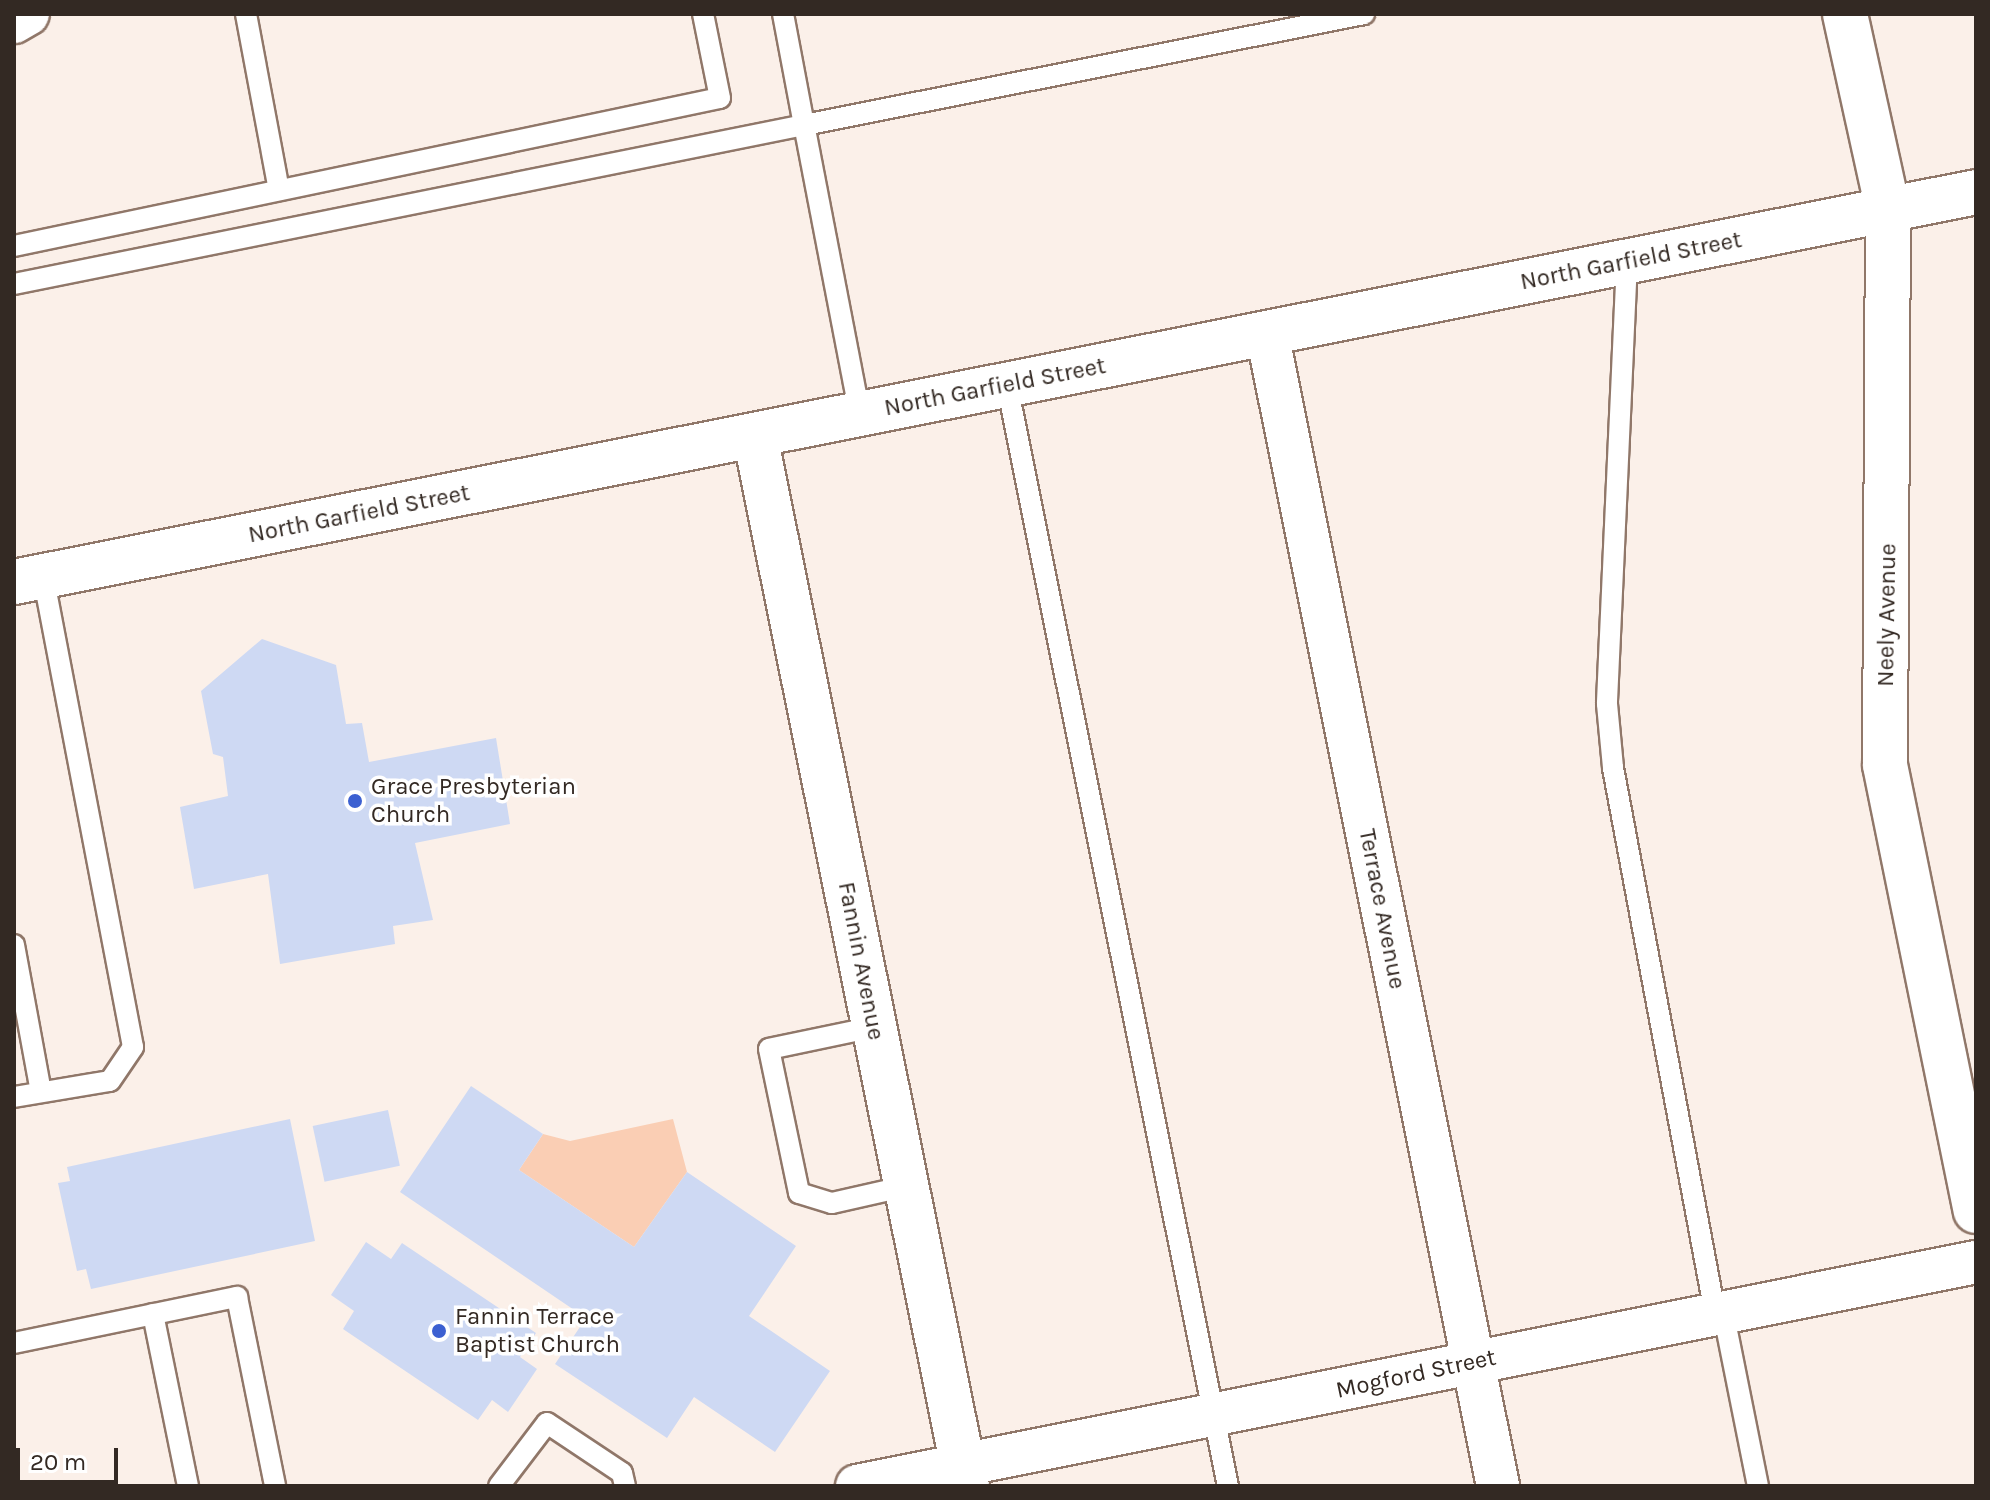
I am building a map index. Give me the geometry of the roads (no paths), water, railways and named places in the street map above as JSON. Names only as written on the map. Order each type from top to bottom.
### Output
[{"type":"street","points":[[14,22],[28,14]]},
{"type":"street","name":"Neely Avenue","points":[[1845,14],[1888,210],[1885,765],[1976,1211]]},
{"type":"street","name":"North Garfield Street","points":[[28,579],[1976,192]]},
{"type":"street","name":"Terrace Avenue","points":[[1267,333],[1498,1486]]},
{"type":"street","name":"Fannin Avenue","points":[[755,436],[965,1475]]},
{"type":"street","name":"Mogford Street","points":[[857,1486],[965,1475],[1472,1361],[1720,1317],[1976,1262]]},
{"type":"lane","points":[[246,14],[279,190]]},
{"type":"lane","points":[[14,246],[720,98],[703,14]]},
{"type":"lane","points":[[783,14],[860,415]]},
{"type":"lane","points":[[14,284],[1364,14]]},
{"type":"lane","points":[[1627,261],[1607,704],[1613,768],[1720,1317],[1758,1486]]},
{"type":"lane","points":[[1007,385],[1228,1486]]},
{"type":"lane","points":[[14,1097],[110,1081],[133,1047],[28,579]]},
{"type":"lane","points":[[14,945],[41,1092]]},
{"type":"lane","points":[[874,1027],[769,1049],[799,1193],[832,1203],[907,1186]]},
{"type":"lane","points":[[14,1343],[237,1297],[275,1486]]},
{"type":"lane","points":[[153,1314],[188,1486]]},
{"type":"lane","points":[[499,1486],[547,1423],[622,1473],[625,1486]]},
{"type":"place","name":"Grace Presbyterian Church","points":[[355,801]]},
{"type":"place","name":"Fannin Terrace Baptist Church","points":[[439,1331]]}]
